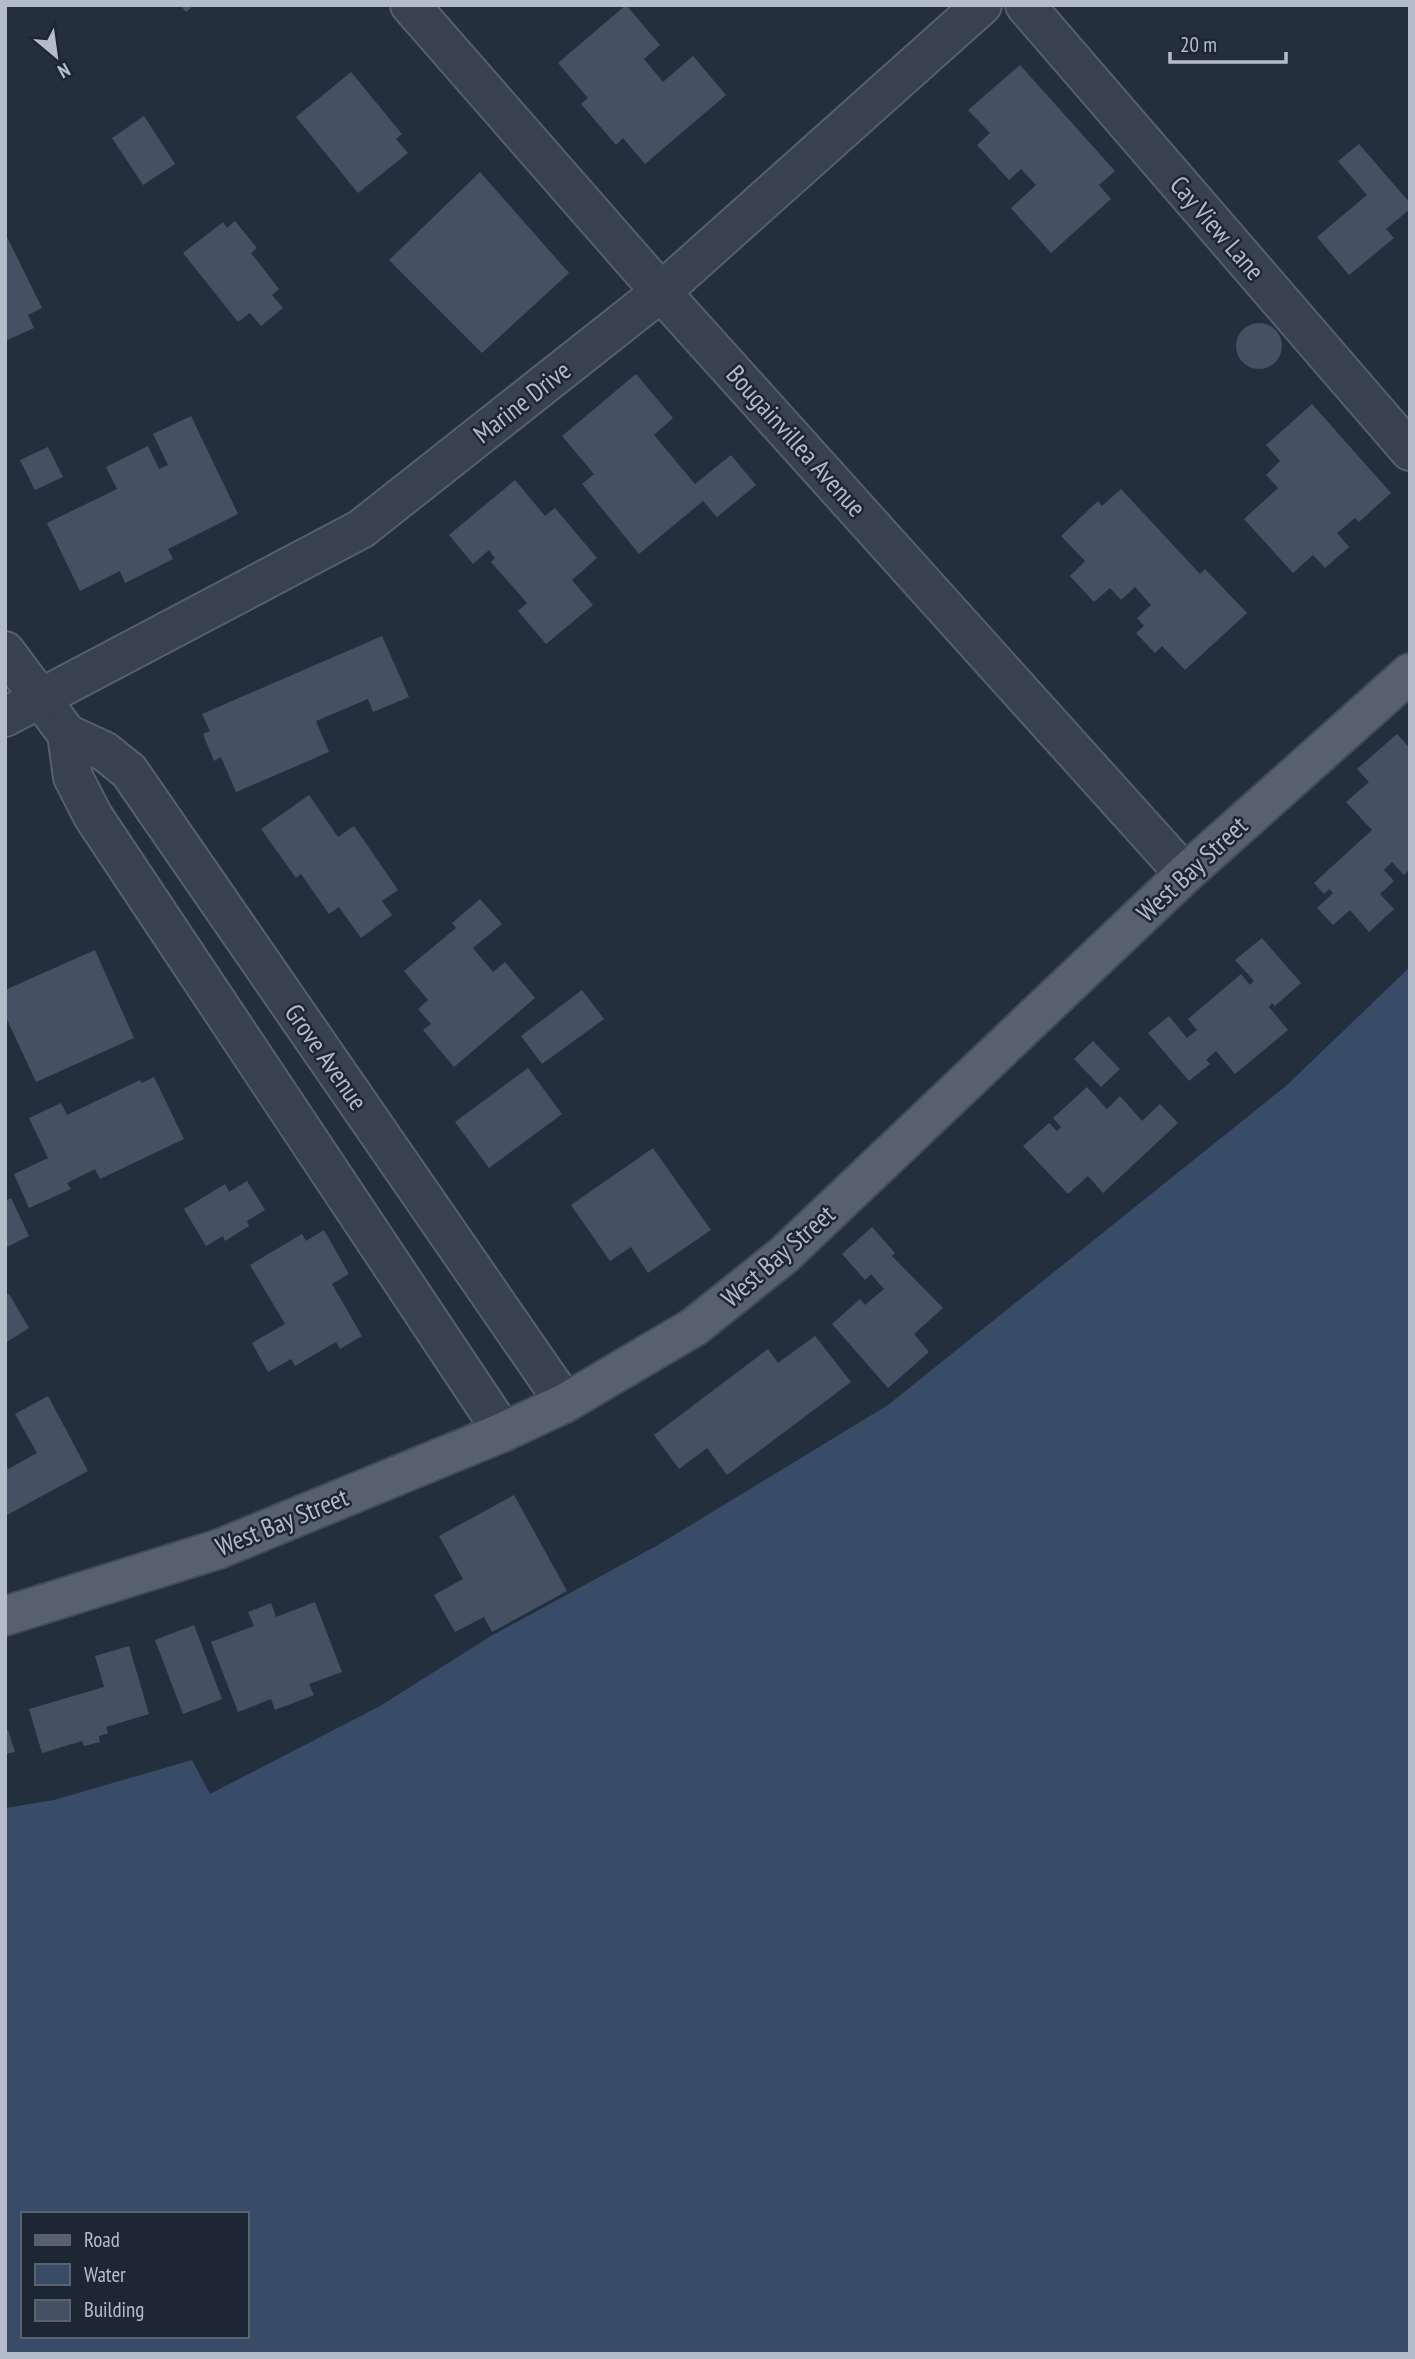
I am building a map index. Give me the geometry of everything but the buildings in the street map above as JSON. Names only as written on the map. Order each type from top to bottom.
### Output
[{"type":"main road","name":"West Bay Street","points":[[5,1616],[219,1549],[503,1432],[565,1403],[694,1327],[784,1255],[1185,874],[1410,673]]},
{"type":"street","name":"Bougainvillea Avenue","points":[[410,5],[662,292],[1185,874]]},
{"type":"street","name":"Marine Drive","points":[[5,717],[361,530],[662,292],[982,5]]},
{"type":"street","name":"Cay View Lane","points":[[1025,5],[1410,451]]},
{"type":"street","name":"Grove Avenue","points":[[5,651],[67,734],[104,751],[129,771],[565,1403]]},
{"type":"street","name":"Grove Avenue","points":[[67,734],[73,777],[93,816],[503,1432]]},
{"type":"water","points":[[1410,967],[1410,2354],[5,2354],[5,1808],[54,1800],[192,1760],[210,1794],[380,1706],[491,1636],[658,1545],[888,1405],[1286,1086]]}]
